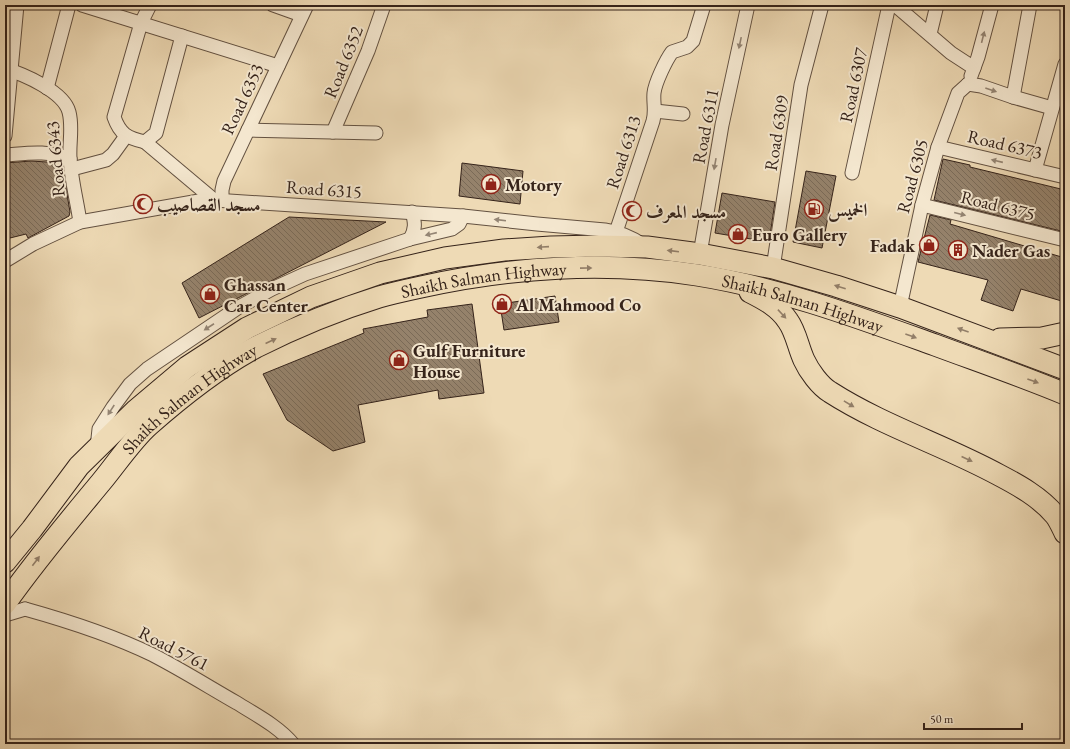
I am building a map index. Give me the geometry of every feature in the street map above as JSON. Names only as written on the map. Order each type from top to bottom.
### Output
[{"type":"main road","name":"Shaikh Salman Highway","points":[[5,562],[32,529],[79,466],[136,410],[186,367],[247,328],[311,297],[380,273],[445,258],[504,250],[551,246],[647,248],[700,254],[773,268],[836,286],[900,307],[1065,369]]},
{"type":"main road","name":"Shaikh Salman Highway","points":[[15,600],[43,552],[146,428],[203,380],[255,348],[318,318],[382,296],[451,280],[549,269],[597,268],[678,272],[725,280],[781,293],[828,308],[893,330],[1065,394]]},
{"type":"main road","points":[[725,280],[764,298],[779,310],[789,321],[803,360],[818,381],[828,391],[856,408],[982,466],[1015,484],[1040,500],[1056,515],[1065,533]]},
{"type":"main road","points":[[986,339],[1042,338],[1065,333]]},
{"type":"street","points":[[5,136],[8,70],[16,5]]},
{"type":"street","points":[[47,88],[69,5]]},
{"type":"street","points":[[82,5],[278,66]]},
{"type":"street","points":[[150,5],[141,23],[114,117],[118,128],[126,136],[145,142],[218,200]]},
{"type":"street","name":"Road 6353","points":[[218,200],[224,181],[304,10],[273,5]]},
{"type":"street","name":"Road 6352","points":[[333,132],[368,51],[384,5]]},
{"type":"street","name":"Road 6313","points":[[616,232],[653,121],[655,110],[655,87],[674,50],[687,47],[692,41],[704,5]]},
{"type":"street","name":"Road 6311","points":[[700,254],[722,125],[748,5]]},
{"type":"street","name":"Road 6309","points":[[773,268],[801,85],[822,5]]},
{"type":"street","name":"Road 6307","points":[[852,173],[889,5]]},
{"type":"street","points":[[895,5],[952,53],[974,68],[992,5]]},
{"type":"street","points":[[930,34],[937,5]]},
{"type":"street","points":[[1013,97],[1030,5]]},
{"type":"street","points":[[145,142],[156,133],[182,36]]},
{"type":"street","points":[[1035,170],[1052,108],[1063,82],[1065,64]]},
{"type":"street","name":"Road 6305","points":[[900,307],[922,205],[938,147],[958,93],[968,84],[974,68]]},
{"type":"street","name":"Road 6343","points":[[8,70],[47,88],[63,100],[69,111],[71,164],[80,222]]},
{"type":"street","points":[[968,84],[981,86],[1052,108]]},
{"type":"street","points":[[655,110],[682,114]]},
{"type":"street","points":[[248,130],[376,133]]},
{"type":"street","points":[[5,155],[36,152],[49,153],[71,164],[106,160],[113,154],[126,136]]},
{"type":"street","name":"Road 6373","points":[[938,147],[1065,177]]},
{"type":"street","name":"Road 6315","points":[[5,261],[32,244],[80,222],[199,201],[218,200],[463,216],[616,232],[634,239],[647,248]]},
{"type":"street","name":"Road 6375","points":[[922,205],[1065,240]]},
{"type":"street","points":[[410,239],[415,229],[412,212]]},
{"type":"street","points":[[97,448],[99,429],[130,384],[147,369],[239,307],[272,288],[305,274],[410,239],[452,229],[459,224],[463,216]]},
{"type":"street","points":[[5,548],[32,529]]},
{"type":"street","points":[[5,615],[15,600]]},
{"type":"street","name":"Road 5761","points":[[15,600],[109,636],[152,655],[201,682],[269,723],[286,735],[293,744]]},
{"type":"building","points":[[943,159],[1065,190],[1065,232],[934,200]]},
{"type":"building","points":[[31,161],[47,162],[63,170],[70,212],[69,216],[28,238],[26,234],[10,238],[5,220],[5,163]]},
{"type":"building","name":"Motory","points":[[462,163],[523,171],[520,204],[459,196]]},
{"type":"building","name":"الخميس","points":[[806,171],[836,176],[822,248],[793,242]]},
{"type":"building","points":[[722,193],[775,202],[769,242],[715,233]]},
{"type":"building","points":[[930,215],[951,220],[950,224],[1065,258],[1065,302],[1021,289],[1013,311],[981,300],[988,280],[918,262]]},
{"type":"building","points":[[289,217],[386,222],[199,318],[182,283]]},
{"type":"building","points":[[555,296],[559,322],[504,330],[500,304]]},
{"type":"building","points":[[472,304],[484,393],[439,399],[438,390],[358,405],[365,442],[333,451],[287,420],[263,374],[364,333],[363,329],[428,317],[427,310]]},
{"type":"place","name":"Motory","points":[[491,184]]},
{"type":"place","name":"مسجد القصاصيب","points":[[143,204]]},
{"type":"place","name":"الخميس","points":[[814,209]]},
{"type":"place","name":"مسجد المعرف","points":[[632,211]]},
{"type":"place","name":"Euro Gallery","points":[[738,234]]},
{"type":"place","name":"Fadak","points":[[929,245]]},
{"type":"place","name":"Nader Gas","points":[[958,250]]},
{"type":"place","name":"Ghassan Car Center","points":[[210,294]]},
{"type":"place","name":"Al Mahmood Co","points":[[502,304]]},
{"type":"place","name":"Gulf Furniture House","points":[[399,360]]}]
